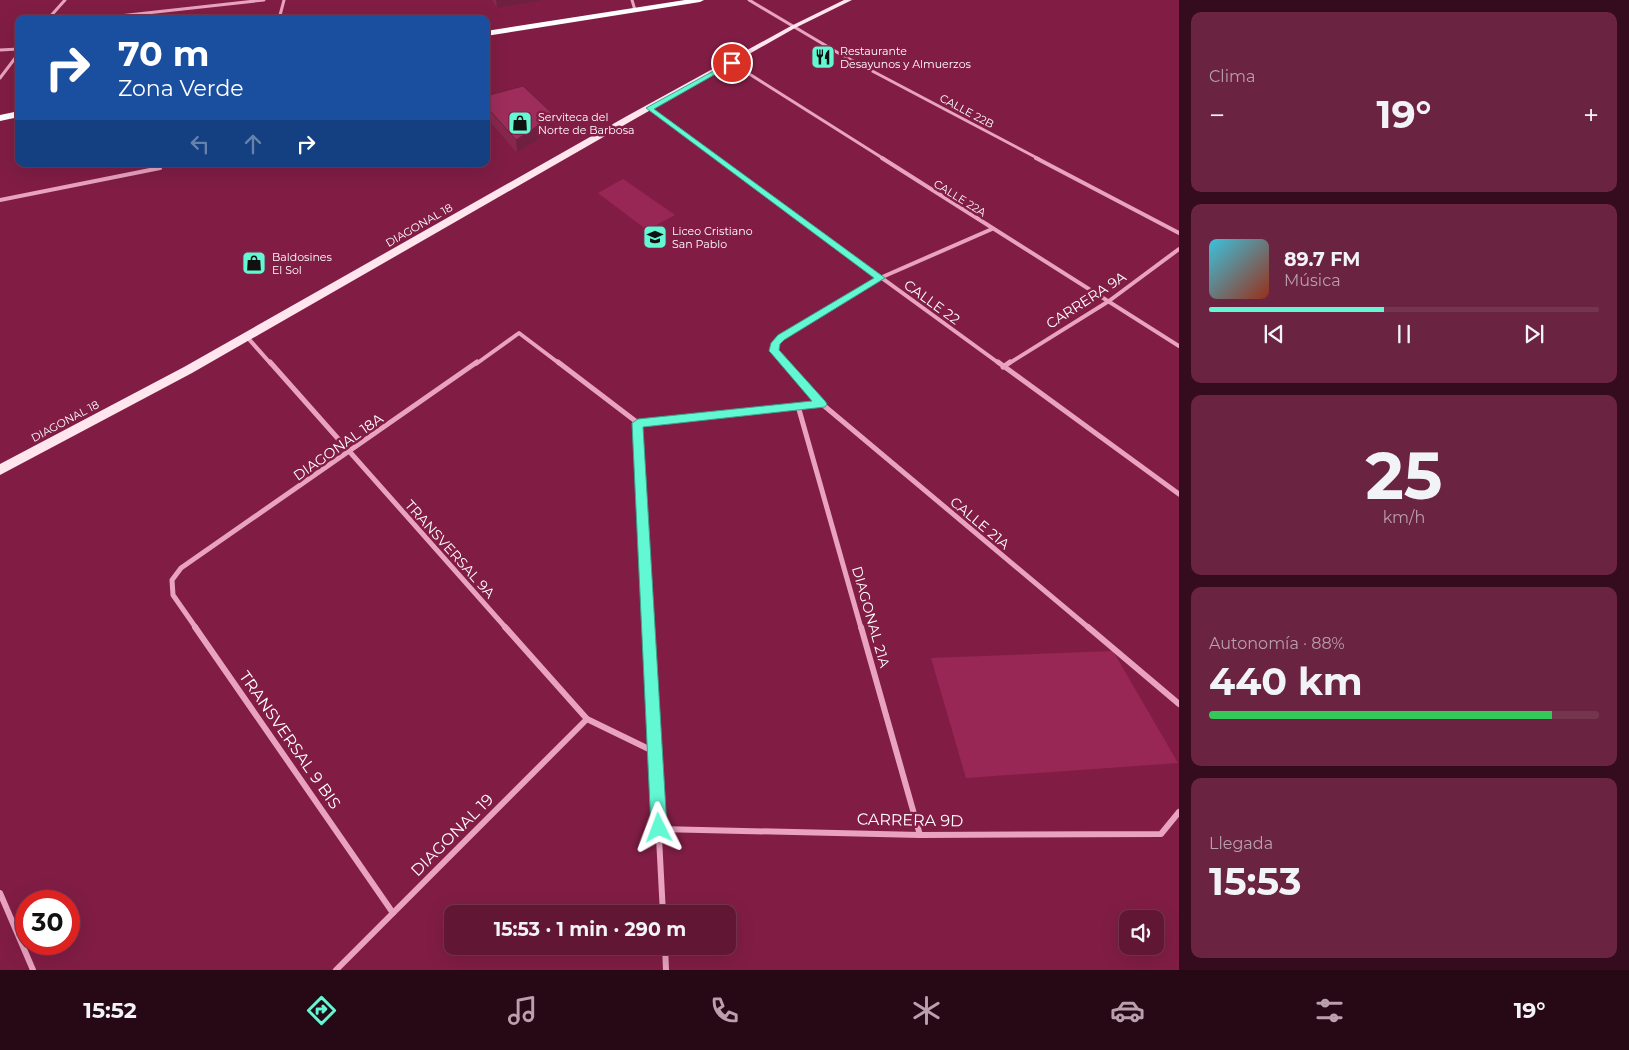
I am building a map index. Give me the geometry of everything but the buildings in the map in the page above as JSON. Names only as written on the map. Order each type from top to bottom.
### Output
[{"type":"highway","points":[[490,33],[700,0]]},
{"type":"highway","points":[[0,118],[15,115]]},
{"type":"main road","name":"DIAGONAL 18","points":[[0,470],[247,337],[649,108],[793,28],[849,0]]},
{"type":"street","points":[[52,15],[66,0]]},
{"type":"street","points":[[128,15],[264,0]]},
{"type":"street","points":[[280,15],[284,0]]},
{"type":"street","points":[[632,0],[635,10]]},
{"type":"street","name":"CALLE 22B","points":[[749,0],[793,28],[1179,233]]},
{"type":"street","points":[[0,50],[15,51]]},
{"type":"street","points":[[0,78],[15,57]]},
{"type":"street","name":"CALLE 22A","points":[[732,63],[1179,346]]},
{"type":"street","name":"CALLE 22","points":[[649,108],[1179,494]]},
{"type":"street","points":[[0,200],[160,168]]},
{"type":"street","points":[[880,278],[992,229]]},
{"type":"street","name":"CARRERA 9A","points":[[1003,367],[1109,301],[1179,249]]},
{"type":"street","name":"CALLE 21A","points":[[880,278],[781,337],[776,343],[774,351],[822,404],[1179,704]]},
{"type":"street","name":"DIAGONAL 18A","points":[[172,580],[181,568],[519,333],[638,423]]},
{"type":"street","name":"TRANSVERSAL 9A","points":[[247,337],[587,720],[655,752]]},
{"type":"street","points":[[663,905],[638,423],[822,404]]},
{"type":"street","name":"DIAGONAL 21A","points":[[798,406],[920,835]]},
{"type":"street","name":"TRANSVERSAL 9 BIS","points":[[172,580],[174,595],[393,913]]},
{"type":"street","name":"DIAGONAL 19","points":[[336,970],[587,720]]},
{"type":"street","name":"CARRERA 9D","points":[[659,828],[920,835],[1161,834],[1179,812]]},
{"type":"street","points":[[0,893],[33,970]]},
{"type":"street","points":[[665,955],[666,970]]},
{"type":"shaded area","points":[[623,179],[675,215],[647,230],[598,193]]},
{"type":"shaded area","points":[[1113,651],[1178,763],[966,778],[931,658]]},
{"type":"place","name":"Restaurante Desayunos y Almuerzos","points":[[823,57]]},
{"type":"place","name":"Serviteca del Norte de Barbosa","points":[[520,123]]},
{"type":"place","name":"Liceo Cristiano San Pablo","points":[[655,237]]},
{"type":"place","name":"Baldosines El Sol","points":[[254,263]]},
{"type":"route","points":[[659,828],[638,423],[822,404],[774,351],[776,343],[781,337],[880,278],[649,108],[732,63]]}]
